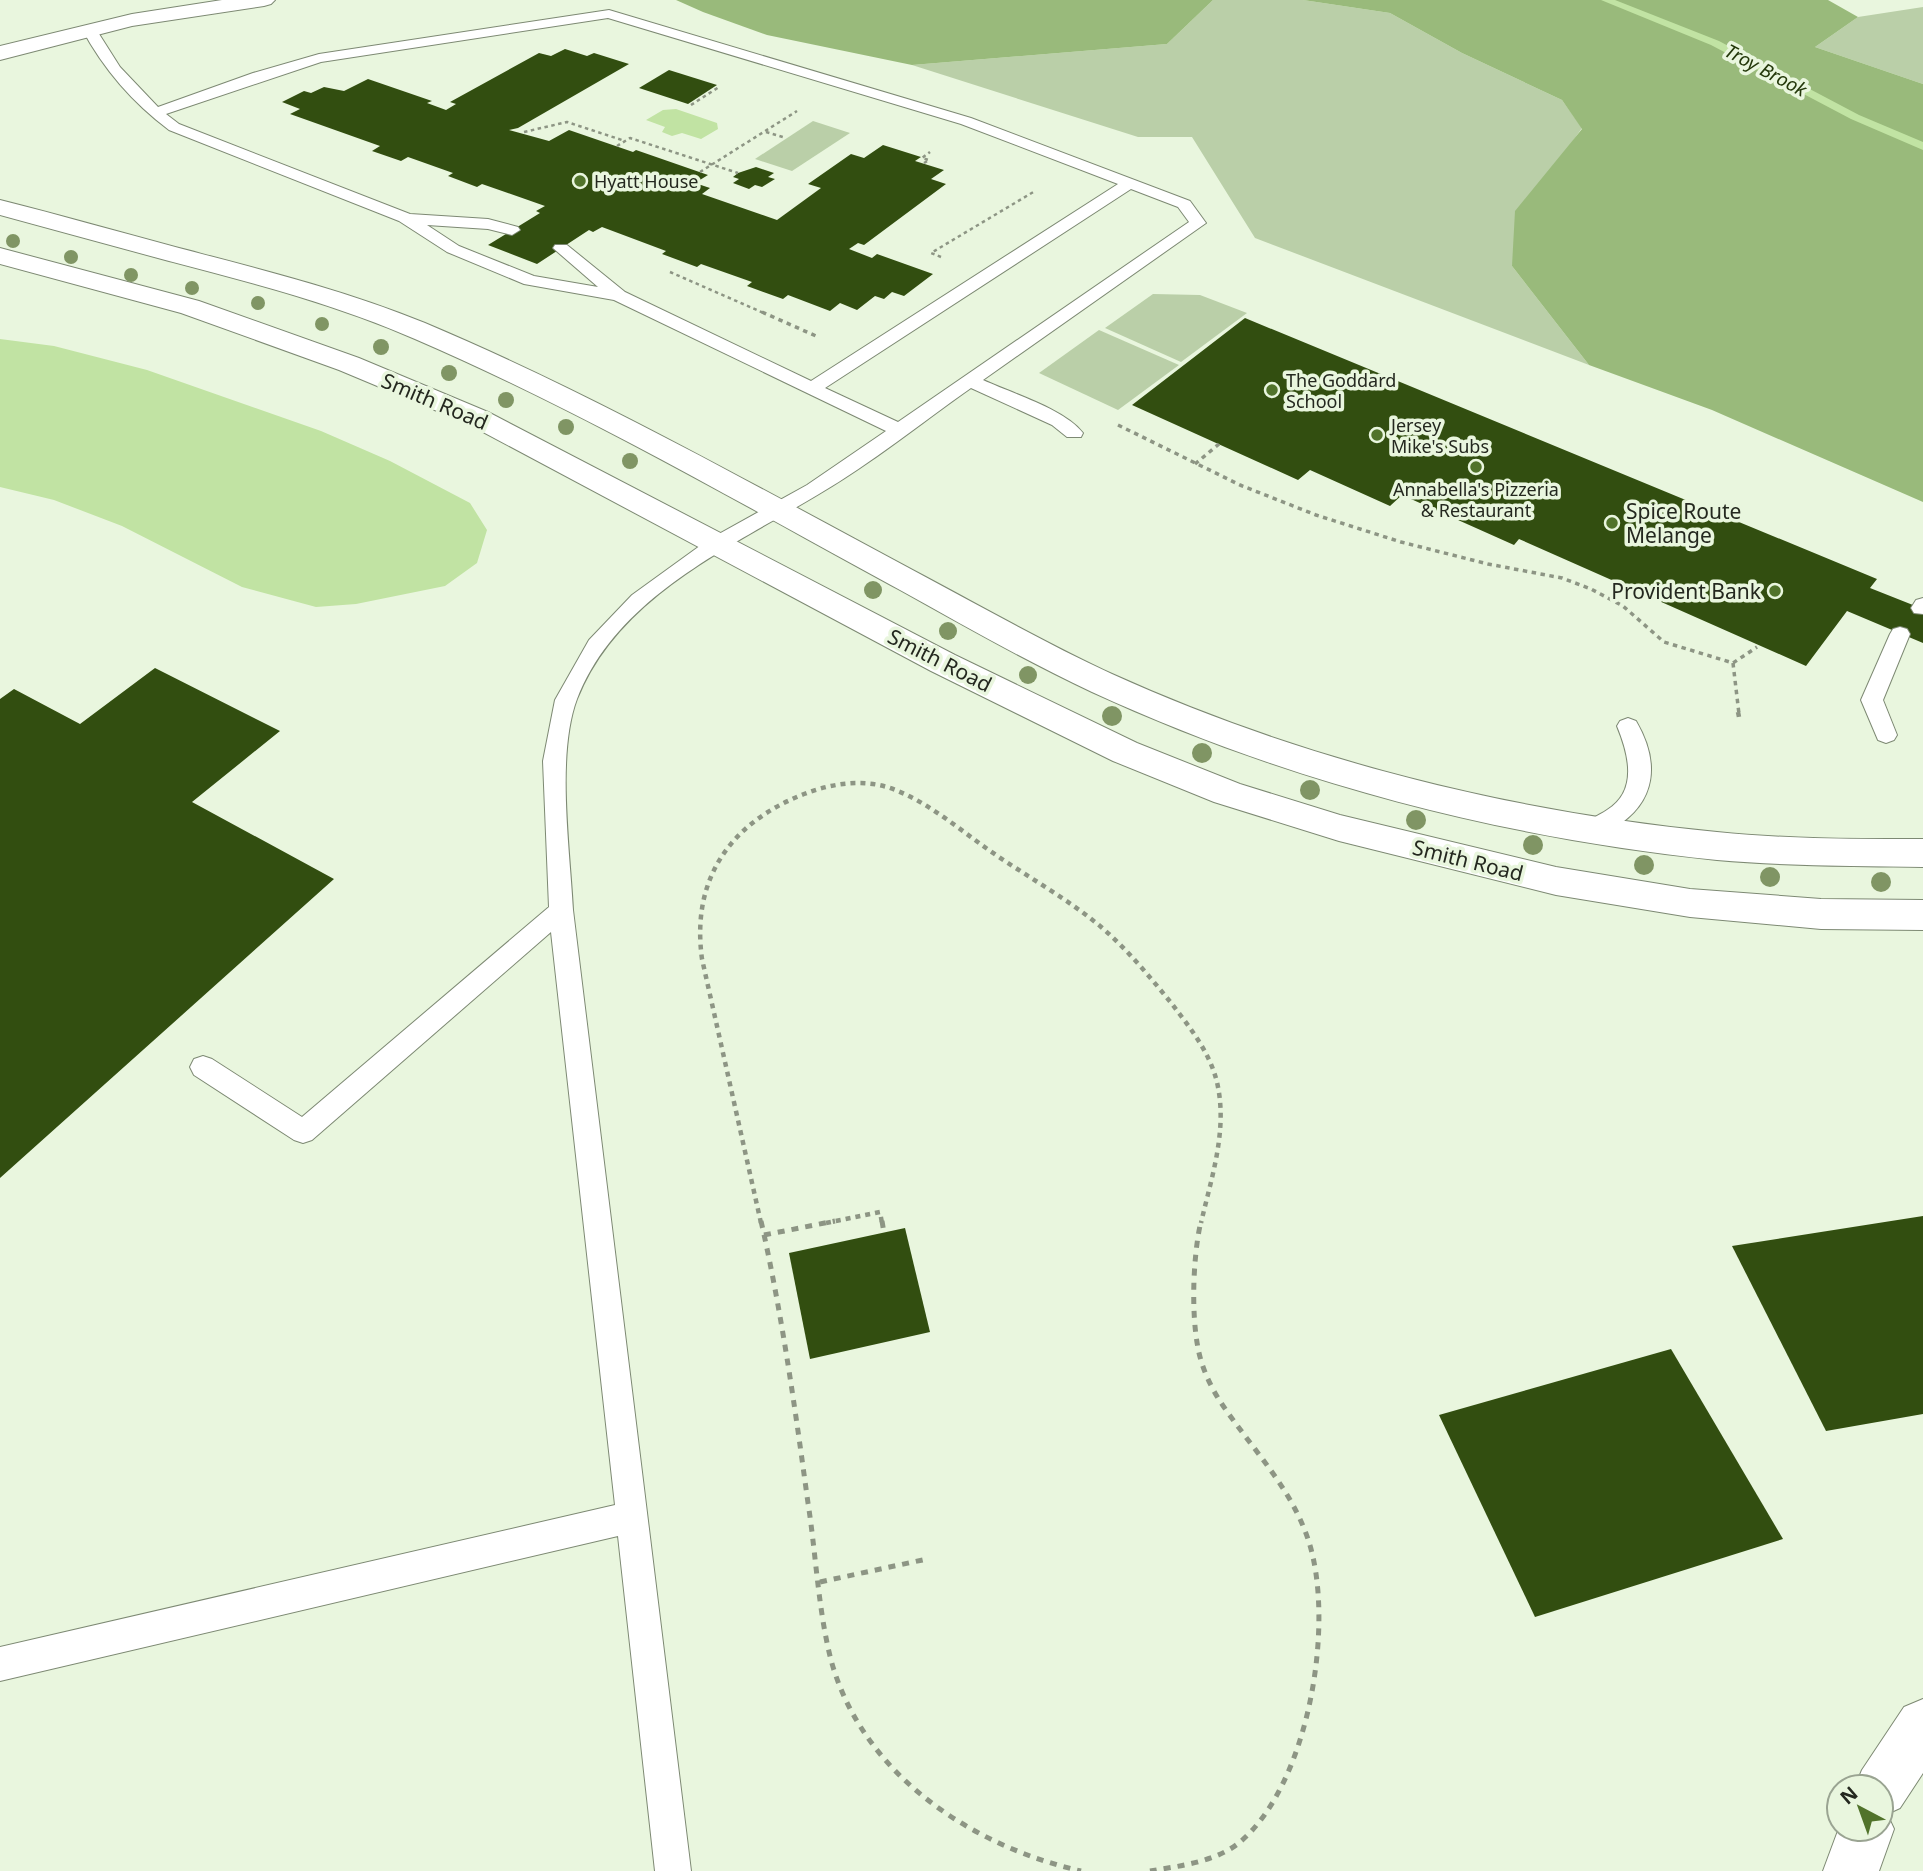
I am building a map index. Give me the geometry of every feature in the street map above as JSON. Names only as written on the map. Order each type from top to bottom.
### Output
[{"type":"street","points":[[0,50],[89,29],[264,0]]},
{"type":"street","points":[[0,207],[270,277],[341,300],[481,358],[580,406],[1021,642],[1128,694],[1342,774],[1457,804],[1593,830],[1773,850],[1923,853]]},
{"type":"street","name":"Smith Road","points":[[0,256],[190,307],[349,365],[478,418],[943,663],[1125,752],[1227,793],[1339,828],[1556,881],[1689,903],[1821,914],[1923,915]]},
{"type":"street","points":[[1892,1773],[1923,1726]]},
{"type":"street","points":[[1851,1871],[1861,1843]]},
{"type":"lane","points":[[154,113],[258,76],[319,58],[609,13],[966,121],[1184,204],[1198,223],[814,489],[715,544],[639,600],[596,645],[566,700],[554,761],[561,910],[673,1871]]},
{"type":"lane","points":[[89,29],[103,54],[154,113],[174,127],[405,218],[453,249],[530,280],[619,296]]},
{"type":"lane","points":[[814,387],[1130,183]]},
{"type":"lane","points":[[405,218],[488,224],[512,230]]},
{"type":"lane","points":[[561,248],[619,296],[899,430]]},
{"type":"lane","points":[[970,381],[1059,421],[1074,433]]},
{"type":"lane","points":[[1886,735],[1872,700],[1900,634]]},
{"type":"lane","points":[[1593,830],[1628,807],[1640,785],[1636,742],[1628,726]]},
{"type":"lane","points":[[203,1067],[303,1132],[561,910]]},
{"type":"lane","points":[[0,1664],[632,1517]]},
{"type":"path","points":[[691,105],[723,85]]},
{"type":"path","points":[[700,172],[801,108]]},
{"type":"path","points":[[524,132],[568,122],[626,141]]},
{"type":"path","points":[[765,132],[786,138]]},
{"type":"path","points":[[617,146],[630,138],[738,173]]},
{"type":"path","points":[[942,257],[932,253],[1042,187]]},
{"type":"path","points":[[663,268],[824,340]]},
{"type":"path","points":[[1110,420],[1125,431],[1253,490],[1357,530],[1488,564],[1562,578],[1591,589],[1623,606],[1664,642],[1732,663]]},
{"type":"path","points":[[1195,464],[1219,444]]},
{"type":"path","points":[[1732,663],[1756,647]]},
{"type":"path","points":[[1732,663],[1739,716]]},
{"type":"path","points":[[1082,1871],[1034,1860],[974,1830],[920,1793],[882,1757],[845,1696],[828,1656],[792,1392],[764,1235],[742,1146],[699,933],[702,897],[713,867],[733,841],[756,820],[800,797],[835,785],[875,783],[916,801],[1103,929],[1150,978],[1211,1062],[1222,1109],[1215,1172],[1198,1233],[1198,1350],[1219,1400],[1289,1496],[1314,1555],[1320,1609],[1316,1664],[1301,1738],[1273,1807],[1237,1845],[1180,1866],[1150,1871]]},
{"type":"path","points":[[764,1235],[880,1212],[884,1233]]},
{"type":"path","points":[[820,1582],[927,1559]]},
{"type":"shaded area","points":[[676,0],[1213,0],[1167,44],[912,65],[767,35]]},
{"type":"shaded area","points":[[1213,0],[1303,0],[1390,13],[1462,53],[1562,100],[1582,128],[1565,152],[1512,266],[1589,365],[1255,238],[1192,137],[1138,137],[912,65],[1167,44]]},
{"type":"shaded area","points":[[1303,0],[1828,0],[1858,17],[1815,47],[1923,84],[1923,502],[1712,410],[1589,365],[1512,266],[1515,211],[1582,129],[1562,100],[1462,53],[1390,13]]},
{"type":"shaded area","points":[[1923,7],[1923,84],[1815,47],[1858,17]]},
{"type":"shaded area","points":[[676,109],[717,123],[718,129],[701,139],[682,133],[672,136],[662,132],[665,127],[646,120],[663,110]]},
{"type":"shaded area","points":[[813,121],[850,133],[792,171],[755,159]]},
{"type":"shaded area","points":[[1153,294],[1200,295],[1247,313],[1181,362],[1105,328]]},
{"type":"shaded area","points":[[1099,330],[1179,365],[1118,410],[1039,373]]},
{"type":"shaded area","points":[[0,339],[54,346],[147,370],[321,431],[390,461],[470,503],[487,530],[477,563],[445,586],[356,604],[316,607],[242,587],[122,526],[54,500],[0,487]]},
{"type":"building","name":"Hyatt House","points":[[565,49],[587,56],[594,53],[629,64],[518,128],[509,130],[549,141],[569,130],[633,152],[636,150],[708,175],[695,183],[710,188],[702,194],[777,220],[821,188],[808,184],[851,154],[864,158],[883,145],[921,157],[915,161],[944,170],[931,179],[946,184],[864,245],[858,243],[849,249],[872,258],[877,254],[933,274],[904,296],[892,292],[884,299],[875,296],[857,310],[840,303],[830,311],[788,295],[783,299],[747,286],[752,282],[701,264],[697,267],[662,254],[666,251],[602,227],[593,232],[589,230],[537,264],[488,245],[540,213],[536,211],[545,206],[482,184],[477,187],[448,176],[453,173],[408,157],[401,161],[372,151],[380,146],[290,114],[300,109],[282,102],[304,91],[311,93],[324,87],[344,91],[368,79],[432,101],[427,103],[446,110],[456,104],[450,102],[539,53],[551,56]]},
{"type":"building","points":[[669,70],[717,85],[688,104],[639,88]]},
{"type":"building","points":[[756,167],[774,173],[768,177],[775,179],[762,187],[755,185],[749,189],[733,183],[739,179],[733,177],[738,173]]},
{"type":"building","points":[[1245,318],[1877,579],[1870,588],[1923,609],[1923,643],[1847,611],[1806,666],[1519,539],[1514,545],[1402,495],[1390,506],[1310,470],[1298,480],[1132,405]]},
{"type":"building","points":[[155,668],[280,731],[192,802],[334,879],[0,1178],[0,699],[14,689],[80,724]]},
{"type":"building","points":[[1923,1216],[1923,1414],[1826,1431],[1732,1246]]},
{"type":"building","points":[[905,1228],[930,1332],[810,1359],[789,1253]]},
{"type":"building","points":[[1671,1349],[1783,1539],[1535,1617],[1439,1415]]},
{"type":"waterway","name":"Troy Brook","points":[[1606,0],[1715,43],[1855,117],[1923,146]]},
{"type":"place","name":"Hyatt House","points":[[580,181]]},
{"type":"place","name":"The Goddard School","points":[[1272,390]]},
{"type":"place","name":"Jersey Mike's Subs","points":[[1377,435]]},
{"type":"place","name":"Annabella's Pizzeria & Restaurant","points":[[1476,467]]},
{"type":"place","name":"Spice Route Melange","points":[[1612,523]]},
{"type":"place","name":"Provident Bank","points":[[1775,591]]}]
